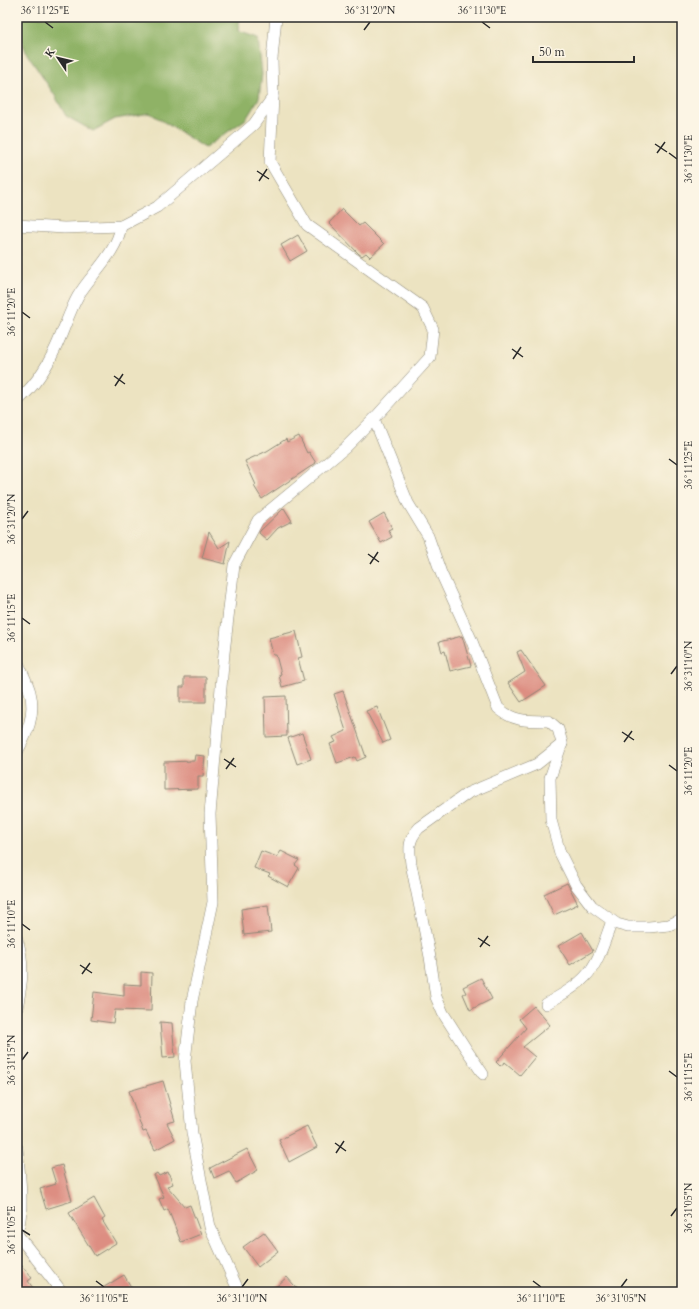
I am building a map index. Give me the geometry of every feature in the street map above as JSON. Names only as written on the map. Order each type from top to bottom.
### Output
[{"type":"street","points":[[239,1292],[210,1227],[192,1133],[185,1061],[192,1001],[213,902],[210,814],[224,653],[234,565],[258,520],[345,448],[374,419],[430,357],[433,329],[423,308],[307,225],[270,162],[273,96],[272,60],[276,17]]},
{"type":"street","points":[[17,225],[64,228],[122,226],[157,207],[230,145],[254,124],[273,96]]},
{"type":"street","points":[[17,401],[37,380],[49,361],[57,346],[73,306],[84,288],[113,249],[119,237],[122,226]]},
{"type":"street","points":[[374,419],[408,504],[428,536],[441,573],[471,639],[498,708],[508,716],[525,721],[549,721],[558,729],[562,744],[550,778],[551,820],[560,853],[576,885],[592,906],[617,924],[628,927],[649,927],[669,925],[682,919]]},
{"type":"street","points":[[17,660],[30,692],[32,715],[27,732],[17,752]]},
{"type":"street","points":[[483,1074],[444,1013],[436,997],[430,957],[411,864],[409,849],[410,841],[412,835],[419,828],[468,794],[537,764],[562,744]]},
{"type":"street","points":[[546,1004],[572,988],[585,977],[593,967],[612,921]]},
{"type":"street","points":[[17,939],[21,952],[23,969],[22,985],[17,1008]]},
{"type":"street","points":[[17,1148],[20,1179],[21,1219],[17,1230]]},
{"type":"street","points":[[17,1234],[62,1292]]},
{"type":"green space","points":[[17,17],[240,17],[238,31],[258,38],[262,74],[259,98],[246,119],[205,148],[150,113],[115,119],[93,131],[66,116],[54,94],[27,54],[17,29]]},
{"type":"building","points":[[342,209],[359,226],[363,223],[384,244],[370,257],[366,253],[362,256],[359,254],[329,223]]},
{"type":"building","points":[[298,235],[307,251],[290,261],[281,245]]},
{"type":"building","points":[[299,436],[307,453],[309,452],[316,463],[262,499],[254,486],[256,485],[245,461],[267,451],[286,439],[287,442]]},
{"type":"building","points":[[284,508],[292,521],[278,528],[267,540],[259,533],[260,531]]},
{"type":"building","points":[[384,513],[392,528],[388,530],[392,537],[381,543],[369,522]]},
{"type":"building","points":[[209,532],[219,548],[230,541],[225,564],[202,558]]},
{"type":"building","points":[[296,631],[302,657],[298,658],[304,681],[282,687],[279,675],[281,674],[276,655],[273,655],[269,638]]},
{"type":"building","points":[[462,636],[471,666],[450,671],[445,651],[442,652],[439,642]]},
{"type":"building","points":[[521,650],[546,686],[521,702],[508,683],[525,672],[517,652]]},
{"type":"building","points":[[184,677],[206,677],[206,702],[180,702],[180,687],[184,687]]},
{"type":"building","points":[[343,691],[366,757],[357,761],[355,757],[337,763],[330,744],[336,742],[333,737],[346,731],[334,694]]},
{"type":"building","points":[[286,696],[287,736],[266,737],[265,697]]},
{"type":"building","points":[[377,707],[390,740],[383,743],[366,711]]},
{"type":"building","points":[[302,733],[311,759],[297,764],[288,738]]},
{"type":"building","points":[[195,755],[205,756],[203,776],[198,776],[198,789],[164,790],[164,762],[194,761]]},
{"type":"building","points":[[261,851],[277,857],[281,851],[299,860],[295,865],[299,868],[288,887],[268,876],[270,874],[254,868]]},
{"type":"building","points":[[567,883],[578,904],[554,915],[544,894]]},
{"type":"building","points":[[268,905],[271,932],[244,935],[241,909]]},
{"type":"building","points":[[582,932],[593,951],[570,965],[558,946]]},
{"type":"building","points":[[141,972],[152,973],[151,1011],[115,1010],[113,1023],[91,1020],[94,992],[124,996],[124,984],[141,985]]},
{"type":"building","points":[[481,978],[492,999],[470,1010],[463,994],[466,993],[463,987]]},
{"type":"building","points":[[534,1006],[550,1025],[523,1047],[535,1057],[520,1075],[505,1062],[500,1066],[496,1062],[526,1028],[519,1019]]},
{"type":"building","points":[[160,1022],[172,1023],[175,1057],[163,1058]]},
{"type":"building","points":[[163,1081],[175,1121],[167,1123],[175,1139],[155,1150],[146,1131],[143,1132],[129,1091]]},
{"type":"building","points":[[307,1126],[317,1147],[289,1162],[279,1140]]},
{"type":"building","points":[[247,1149],[258,1170],[236,1183],[229,1171],[214,1178],[210,1168]]},
{"type":"building","points":[[62,1165],[72,1201],[46,1209],[40,1189],[56,1184],[51,1168]]},
{"type":"building","points":[[168,1172],[173,1184],[167,1186],[185,1207],[190,1205],[201,1234],[181,1242],[168,1209],[164,1211],[159,1199],[164,1197],[154,1175],[157,1173],[159,1176]]},
{"type":"building","points":[[94,1198],[105,1218],[102,1220],[116,1243],[95,1256],[69,1213]]},
{"type":"building","points":[[264,1232],[278,1251],[258,1267],[243,1247]]},
{"type":"building","points":[[17,1260],[32,1278],[28,1281],[36,1292],[17,1292]]},
{"type":"building","points":[[124,1275],[134,1292],[96,1292]]},
{"type":"building","points":[[287,1277],[300,1292],[270,1292]]}]
